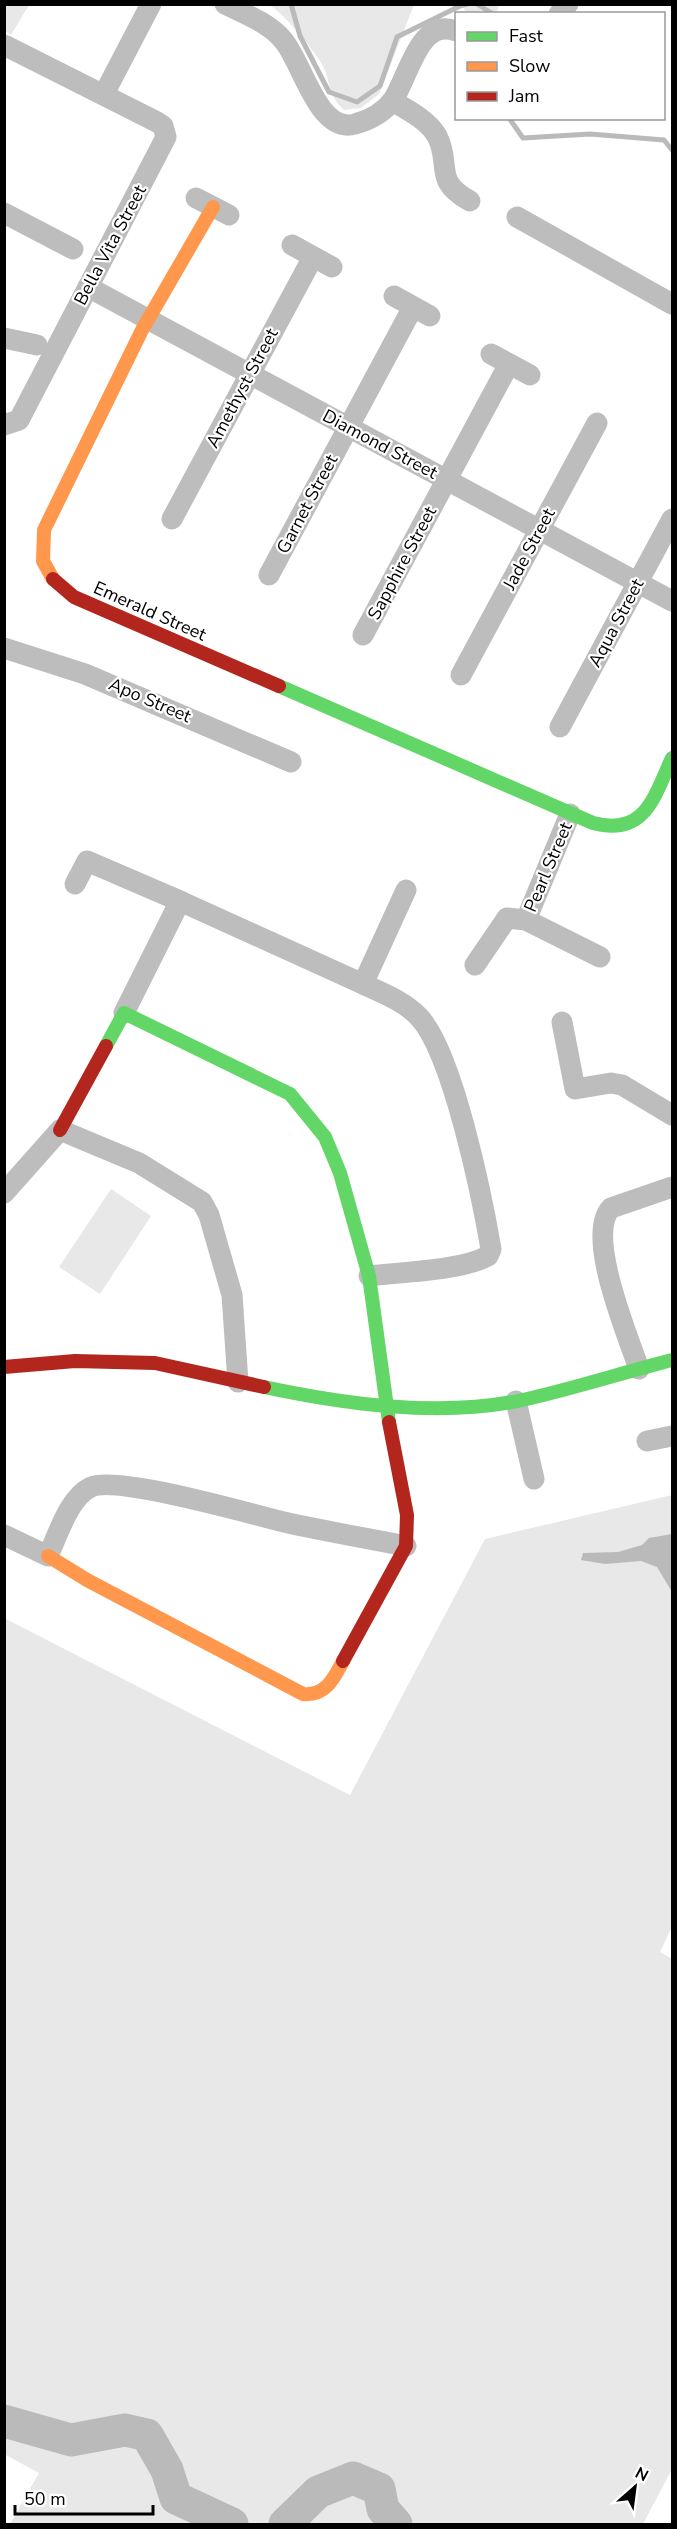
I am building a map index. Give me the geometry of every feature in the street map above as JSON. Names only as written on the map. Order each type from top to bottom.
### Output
[{"type":"street","points":[[98,91],[151,4]]},
{"type":"street","points":[[225,4],[260,22],[282,38],[293,52],[324,113],[335,122],[352,125],[373,118],[392,101],[428,34],[440,28],[455,31]]},
{"type":"street","name":"Bella Vita Street","points":[[4,45],[163,126],[166,137],[19,420],[4,425]]},
{"type":"street","points":[[392,101],[426,123],[432,130],[437,137],[444,176],[454,190],[470,201]]},
{"type":"street","name":"Emerald Street","points":[[213,207],[148,319],[44,530],[41,547],[42,563],[57,586],[74,597],[570,814],[608,827],[624,827],[640,816],[672,758]]},
{"type":"street","points":[[4,213],[73,249]]},
{"type":"street","points":[[517,217],[672,304]]},
{"type":"street","name":"Amethyst Street","points":[[172,519],[250,374],[322,262],[292,245]]},
{"type":"street","name":"Diamond Street","points":[[88,287],[672,601]]},
{"type":"street","name":"Garnet Street","points":[[269,575],[349,427],[422,311],[394,296]]},
{"type":"street","points":[[4,338],[37,345]]},
{"type":"street","name":"Sapphire Street","points":[[363,635],[447,480],[500,359],[530,375]]},
{"type":"street","name":"Jade Street","points":[[461,675],[597,423]]},
{"type":"street","name":"Aqua Street","points":[[560,727],[672,519]]},
{"type":"street","name":"Apo Street","points":[[4,648],[85,674],[291,762]]},
{"type":"street","name":"Pearl Street","points":[[526,920],[570,814]]},
{"type":"street","points":[[75,884],[87,861],[363,984],[397,1000],[418,1016],[432,1035],[453,1088],[491,1249],[488,1256],[461,1264],[369,1276]]},
{"type":"street","points":[[363,984],[406,890]]},
{"type":"street","points":[[4,1192],[60,1130],[124,1013],[180,901]]},
{"type":"street","name":"Pearl Street","points":[[475,965],[505,918],[526,920],[600,957]]},
{"type":"street","points":[[4,1535],[48,1556],[87,1580],[293,1688],[315,1696],[331,1683],[406,1546],[407,1515],[386,1405],[369,1276],[340,1173],[325,1137],[290,1094],[124,1013]]},
{"type":"street","points":[[562,1022],[575,1089],[611,1083],[622,1085],[672,1115]]},
{"type":"street","points":[[60,1130],[139,1163],[202,1202],[209,1215],[232,1295],[238,1382]]},
{"type":"street","points":[[639,1369],[604,1255],[602,1229],[611,1208],[672,1187]]},
{"type":"street","points":[[4,1367],[75,1361],[155,1363],[288,1392],[386,1405],[452,1407],[516,1401],[672,1360]]},
{"type":"street","points":[[516,1401],[534,1479]]},
{"type":"street","points":[[647,1441],[672,1436]]},
{"type":"street","points":[[48,1556],[79,1497],[92,1486],[151,1490],[285,1522],[406,1546]]},
{"type":"shaded area","points":[[4,5],[29,5],[11,35],[5,31]]},
{"type":"shaded area","points":[[269,5],[414,5],[379,94],[361,108],[344,110],[333,95],[324,68],[314,53],[291,24]]},
{"type":"shaded area","points":[[462,5],[499,5],[497,12],[466,12]]},
{"type":"shaded area","points":[[111,1189],[151,1216],[100,1294],[59,1267]]},
{"type":"shaded area","points":[[672,1495],[672,1927],[660,1952],[672,1959],[672,2469],[643,2524],[10,2524],[39,2473],[4,2454],[4,1618],[350,1795],[485,1539]]},
{"type":"shaded area","points":[[672,1534],[672,1592],[657,1567],[641,1561],[605,1564],[581,1560],[583,1553],[618,1552],[642,1545],[649,1538]]},
{"type":"waterway","points":[[291,4],[300,36],[329,92],[357,102],[380,86],[397,37],[467,4]]},
{"type":"waterway","points":[[477,4],[490,12]]},
{"type":"waterway","points":[[510,120],[523,138],[590,134],[664,140],[672,150]]},
{"type":"waterway","points":[[4,2421],[71,2440],[125,2430],[147,2435],[167,2470],[176,2498],[232,2524]]},
{"type":"waterway","points":[[285,2524],[318,2492],[353,2478],[379,2489],[383,2509],[396,2524]]},
{"type":"traffic: fast","points":[[279,686],[593,823],[611,826],[625,824],[636,819],[653,799],[672,758]]},
{"type":"traffic: fast","points":[[106,1046],[124,1013],[290,1094],[325,1137],[340,1173],[369,1276],[389,1422]]},
{"type":"traffic: fast","points":[[264,1387],[326,1399],[391,1406],[423,1408],[487,1406],[556,1392],[672,1360]]},
{"type":"traffic: slow","points":[[53,579],[43,561],[44,530],[142,330],[213,207]]},
{"type":"traffic: slow","points":[[48,1556],[87,1580],[303,1694],[318,1692],[328,1685],[343,1661]]},
{"type":"traffic: jam","points":[[53,579],[74,597],[279,686]]},
{"type":"traffic: jam","points":[[60,1130],[106,1046]]},
{"type":"traffic: jam","points":[[4,1367],[75,1361],[155,1363],[264,1387]]},
{"type":"traffic: jam","points":[[343,1661],[406,1546],[407,1515],[389,1422]]}]
